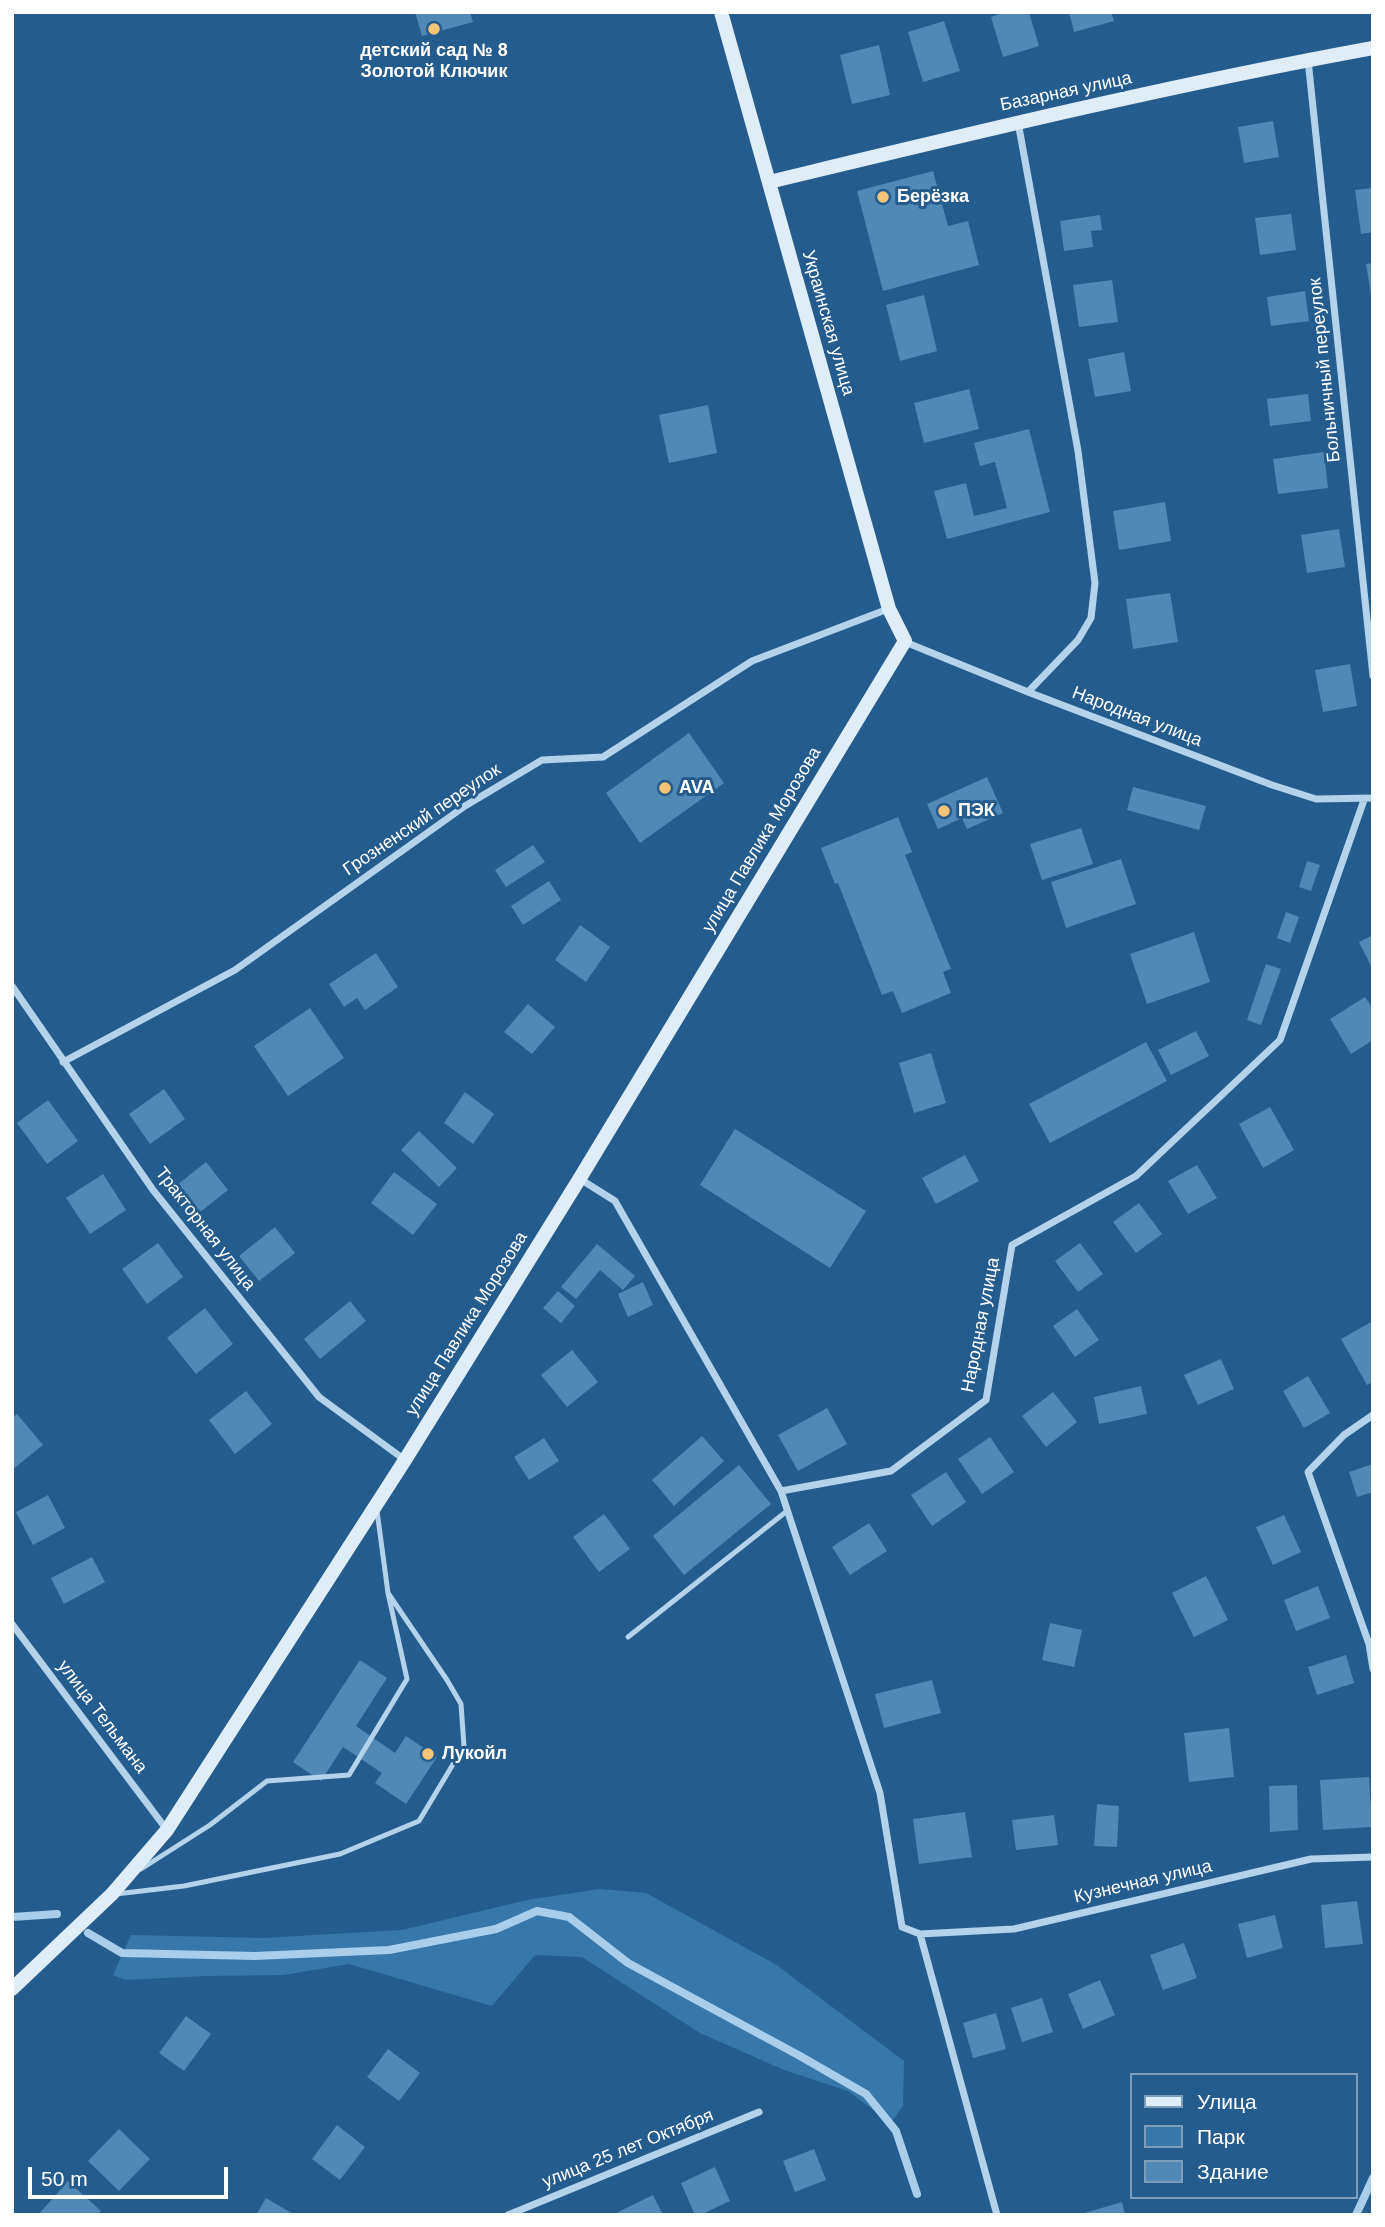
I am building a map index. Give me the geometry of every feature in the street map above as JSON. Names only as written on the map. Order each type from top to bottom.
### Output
[{"type":"street","name":"Украинская улица","points":[[721,12],[889,609],[905,641]]},
{"type":"street","name":"Базарная улица","points":[[769,182],[1018,122],[1373,48]]},
{"type":"street","name":"Больничный переулок","points":[[1308,60],[1373,676]]},
{"type":"street","points":[[1018,122],[1078,451],[1095,583],[1091,618],[1078,640],[1028,692]]},
{"type":"street","name":"Грозненский переулок","points":[[63,1062],[234,970],[465,806],[542,760],[603,757],[752,662],[889,609]]},
{"type":"street","name":"Народная улица","points":[[780,1492],[891,1471],[986,1400],[1012,1245],[1136,1176],[1280,1040],[1368,799],[1316,799],[1272,785],[1028,692],[905,641]]},
{"type":"street","name":"улица Павлика Морозова","points":[[12,1989],[130,1876],[167,1830],[376,1507],[580,1178],[905,641]]},
{"type":"street","name":"Тракторная улица","points":[[12,986],[153,1190],[318,1397],[405,1460]]},
{"type":"street","points":[[580,1178],[615,1200],[780,1492],[880,1793],[902,1927],[920,1934],[997,2215]]},
{"type":"street","points":[[1373,1415],[1344,1435],[1308,1472],[1368,1644],[1373,1669]]},
{"type":"street","name":"улица Тельмана","points":[[12,1624],[167,1830]]},
{"type":"street","name":"Кузнечная улица","points":[[920,1934],[1014,1929],[1311,1859],[1373,1857]]},
{"type":"street","name":"улица 25 лет Октября","points":[[508,2215],[759,2112]]},
{"type":"lane","points":[[130,1876],[210,1825],[267,1781],[349,1775],[407,1679],[388,1593],[376,1507]]},
{"type":"lane","points":[[628,1637],[787,1511]]},
{"type":"lane","points":[[112,1894],[184,1886],[340,1854],[419,1821],[464,1746],[461,1704],[388,1593]]},
{"type":"green space","points":[[600,1889],[646,1893],[775,1964],[904,2061],[903,2106],[888,2127],[876,2112],[848,2091],[784,2070],[700,2033],[582,1957],[535,1955],[492,2006],[349,1964],[284,1975],[125,1980],[113,1975],[131,1935],[263,1938],[402,1930],[527,1900]]},
{"type":"building","name":"детский сад № 8 Золотой Ключик","points":[[415,12],[470,12],[473,22],[422,36]]},
{"type":"building","points":[[1005,12],[1029,12],[1039,46],[1003,57],[991,17]]},
{"type":"building","points":[[1069,12],[1111,12],[1114,21],[1074,32]]},
{"type":"building","points":[[944,21],[960,71],[923,82],[908,32]]},
{"type":"building","points":[[879,45],[890,95],[852,104],[840,55]]},
{"type":"building","points":[[1273,121],[1279,157],[1244,163],[1238,127]]},
{"type":"building","points":[[933,171],[948,226],[968,221],[979,265],[883,291],[857,191]]},
{"type":"building","points":[[1373,188],[1373,232],[1361,234],[1355,190]]},
{"type":"building","points":[[1291,214],[1296,250],[1260,255],[1255,218]]},
{"type":"building","points":[[1100,215],[1102,230],[1091,231],[1093,247],[1064,251],[1060,221]]},
{"type":"building","points":[[1373,263],[1373,295],[1371,295],[1366,264]]},
{"type":"building","points":[[1112,280],[1118,322],[1079,327],[1073,285]]},
{"type":"building","points":[[1305,291],[1309,321],[1271,326],[1267,297]]},
{"type":"building","points":[[924,295],[937,351],[900,361],[886,305]]},
{"type":"building","points":[[1124,352],[1131,391],[1095,397],[1088,359]]},
{"type":"building","points":[[969,389],[979,429],[924,443],[914,403]]},
{"type":"building","points":[[1308,394],[1311,421],[1270,426],[1267,399]]},
{"type":"building","points":[[708,405],[717,453],[669,463],[659,415]]},
{"type":"building","points":[[1029,429],[1050,512],[947,539],[934,491],[966,483],[974,516],[1007,508],[995,462],[980,466],[974,443]]},
{"type":"building","points":[[1324,452],[1328,488],[1278,494],[1273,459]]},
{"type":"building","points":[[1165,502],[1171,541],[1119,550],[1113,511]]},
{"type":"building","points":[[1339,529],[1345,567],[1307,573],[1301,535]]},
{"type":"building","points":[[1170,593],[1178,642],[1133,649],[1126,599]]},
{"type":"building","points":[[1350,664],[1357,706],[1323,712],[1315,670]]},
{"type":"building","name":"AVA","points":[[689,733],[724,783],[640,843],[606,793]]},
{"type":"building","points":[[987,777],[1003,813],[967,829],[962,818],[938,829],[927,804]]},
{"type":"building","points":[[1133,787],[1206,806],[1199,830],[1127,810]]},
{"type":"building","points":[[898,817],[912,852],[905,855],[951,969],[943,972],[951,993],[902,1013],[893,991],[882,995],[838,883],[835,884],[821,848]]},
{"type":"building","points":[[1081,828],[1093,864],[1042,880],[1030,844]]},
{"type":"building","points":[[533,845],[545,862],[506,887],[495,870]]},
{"type":"building","points":[[1121,859],[1136,904],[1066,928],[1051,882]]},
{"type":"building","points":[[1307,861],[1320,865],[1311,891],[1299,887]]},
{"type":"building","points":[[549,881],[561,900],[523,925],[511,906]]},
{"type":"building","points":[[1286,912],[1299,917],[1290,943],[1277,938]]},
{"type":"building","points":[[580,925],[610,947],[586,982],[555,960]]},
{"type":"building","points":[[1194,932],[1210,982],[1147,1004],[1130,954]]},
{"type":"building","points":[[1373,935],[1373,970],[1359,942]]},
{"type":"building","points":[[376,953],[398,987],[365,1010],[357,998],[344,1007],[329,984]]},
{"type":"building","points":[[1266,964],[1281,969],[1261,1025],[1247,1020]]},
{"type":"building","points":[[1365,997],[1373,1009],[1373,1040],[1351,1054],[1330,1019]]},
{"type":"building","points":[[528,1004],[555,1027],[532,1054],[504,1032]]},
{"type":"building","points":[[310,1008],[344,1058],[288,1096],[254,1046]]},
{"type":"building","points":[[1196,1031],[1209,1056],[1171,1075],[1158,1050]]},
{"type":"building","points":[[1146,1042],[1167,1081],[1050,1143],[1029,1104]]},
{"type":"building","points":[[931,1053],[946,1103],[914,1113],[899,1063]]},
{"type":"building","points":[[164,1089],[185,1119],[150,1144],[129,1114]]},
{"type":"building","points":[[465,1092],[494,1114],[473,1144],[444,1123]]},
{"type":"building","points":[[48,1100],[78,1141],[47,1164],[17,1123]]},
{"type":"building","points":[[1270,1107],[1294,1150],[1263,1168],[1239,1124]]},
{"type":"building","points":[[735,1129],[866,1211],[830,1268],[700,1185]]},
{"type":"building","points":[[419,1131],[457,1168],[439,1187],[401,1150]]},
{"type":"building","points":[[965,1155],[979,1181],[936,1204],[922,1178]]},
{"type":"building","points":[[206,1162],[228,1190],[199,1213],[177,1185]]},
{"type":"building","points":[[1197,1165],[1217,1198],[1188,1214],[1168,1181]]},
{"type":"building","points":[[394,1172],[437,1204],[413,1235],[371,1203]]},
{"type":"building","points":[[103,1174],[126,1210],[90,1234],[66,1198]]},
{"type":"building","points":[[1139,1203],[1162,1234],[1136,1253],[1113,1222]]},
{"type":"building","points":[[275,1227],[295,1253],[259,1281],[239,1256]]},
{"type":"building","points":[[158,1243],[183,1277],[147,1304],[122,1269]]},
{"type":"building","points":[[1080,1243],[1103,1274],[1078,1292],[1055,1261]]},
{"type":"building","points":[[597,1244],[635,1276],[623,1290],[600,1270],[576,1299],[561,1287]]},
{"type":"building","points":[[643,1282],[653,1305],[628,1317],[618,1294]]},
{"type":"building","points":[[558,1291],[575,1306],[561,1323],[543,1308]]},
{"type":"building","points":[[350,1301],[366,1321],[320,1359],[304,1339]]},
{"type":"building","points":[[205,1308],[233,1344],[196,1374],[167,1338]]},
{"type":"building","points":[[1077,1309],[1099,1340],[1075,1357],[1053,1326]]},
{"type":"building","points":[[1373,1321],[1373,1382],[1367,1385],[1341,1339]]},
{"type":"building","points":[[572,1350],[598,1382],[567,1407],[541,1375]]},
{"type":"building","points":[[1221,1359],[1234,1389],[1198,1405],[1184,1375]]},
{"type":"building","points":[[1308,1376],[1330,1413],[1304,1428],[1283,1391]]},
{"type":"building","points":[[1141,1386],[1147,1414],[1099,1424],[1094,1397]]},
{"type":"building","points":[[246,1391],[272,1424],[235,1454],[209,1420]]},
{"type":"building","points":[[1053,1392],[1077,1422],[1046,1447],[1022,1416]]},
{"type":"building","points":[[827,1408],[847,1444],[798,1471],[778,1435]]},
{"type":"building","points":[[17,1414],[43,1445],[12,1470],[12,1418]]},
{"type":"building","points":[[702,1436],[724,1461],[674,1506],[652,1480]]},
{"type":"building","points":[[990,1437],[1014,1472],[982,1494],[958,1459]]},
{"type":"building","points":[[544,1438],[559,1461],[529,1480],[514,1457]]},
{"type":"building","points":[[1373,1464],[1373,1492],[1357,1497],[1349,1472]]},
{"type":"building","points":[[739,1465],[771,1504],[684,1575],[653,1536]]},
{"type":"building","points":[[946,1472],[966,1502],[932,1526],[911,1495]]},
{"type":"building","points":[[48,1495],[65,1528],[33,1545],[16,1512]]},
{"type":"building","points":[[604,1514],[630,1549],[599,1572],[573,1537]]},
{"type":"building","points":[[1284,1515],[1301,1552],[1273,1565],[1256,1527]]},
{"type":"building","points":[[869,1523],[887,1551],[850,1575],[832,1547]]},
{"type":"building","points":[[92,1557],[105,1582],[64,1604],[51,1578]]},
{"type":"building","points":[[1206,1576],[1228,1620],[1194,1637],[1172,1593]]},
{"type":"building","points":[[1318,1586],[1330,1618],[1296,1631],[1284,1600]]},
{"type":"building","points":[[1050,1623],[1082,1630],[1074,1667],[1042,1660]]},
{"type":"building","points":[[1346,1655],[1354,1683],[1317,1695],[1308,1667]]},
{"type":"building","points":[[360,1660],[387,1678],[356,1726],[395,1753],[406,1736],[437,1757],[406,1804],[375,1783],[382,1773],[343,1747],[321,1781],[293,1762]]},
{"type":"building","points":[[932,1680],[941,1713],[884,1728],[875,1694]]},
{"type":"building","points":[[1229,1728],[1234,1777],[1189,1782],[1184,1733]]},
{"type":"building","points":[[1369,1777],[1372,1827],[1323,1830],[1320,1780]]},
{"type":"building","points":[[1297,1785],[1298,1830],[1270,1832],[1269,1786]]},
{"type":"building","points":[[1097,1804],[1119,1806],[1117,1847],[1094,1846]]},
{"type":"building","points":[[965,1812],[972,1857],[919,1864],[913,1819]]},
{"type":"building","points":[[1054,1815],[1058,1845],[1016,1850],[1012,1820]]},
{"type":"building","points":[[1357,1901],[1363,1944],[1325,1948],[1321,1905]]},
{"type":"building","points":[[1275,1915],[1283,1948],[1247,1958],[1238,1924]]},
{"type":"building","points":[[1184,1943],[1197,1978],[1163,1990],[1150,1955]]},
{"type":"building","points":[[1100,1980],[1115,2015],[1083,2029],[1068,1994]]},
{"type":"building","points":[[1042,1998],[1053,2032],[1022,2042],[1011,2008]]},
{"type":"building","points":[[996,2013],[1006,2049],[973,2058],[963,2023]]},
{"type":"building","points":[[186,2016],[211,2034],[184,2071],[159,2053]]},
{"type":"building","points":[[388,2049],[420,2073],[399,2101],[367,2077]]},
{"type":"building","points":[[337,2125],[365,2147],[340,2180],[312,2159]]},
{"type":"building","points":[[119,2129],[150,2159],[119,2191],[88,2161]]},
{"type":"building","points":[[814,2149],[826,2180],[795,2192],[783,2161]]},
{"type":"building","points":[[715,2167],[730,2201],[695,2215],[681,2183]]},
{"type":"building","points":[[68,2181],[101,2211],[97,2215],[38,2215]]},
{"type":"building","points":[[653,2195],[663,2215],[612,2215]]},
{"type":"building","points":[[266,2198],[295,2215],[256,2215]]},
{"type":"building","points":[[1122,2202],[1125,2215],[1081,2215],[1081,2214]]},
{"type":"waterway","points":[[88,1933],[122,1953],[255,1956],[389,1950],[496,1929],[537,1911],[569,1917],[628,1963],[866,2094],[896,2131],[917,2194]]},
{"type":"waterway","points":[[12,1917],[57,1914]]},
{"type":"waterway","points":[[1356,2215],[1373,2178]]},
{"type":"place","name":"детский сад № 8 Золотой Ключик","points":[[434,29]]},
{"type":"place","name":"Берёзка","points":[[883,197]]},
{"type":"place","name":"AVA","points":[[665,788]]},
{"type":"place","name":"ПЭК","points":[[944,811]]},
{"type":"place","name":"Лукойл","points":[[428,1754]]}]
